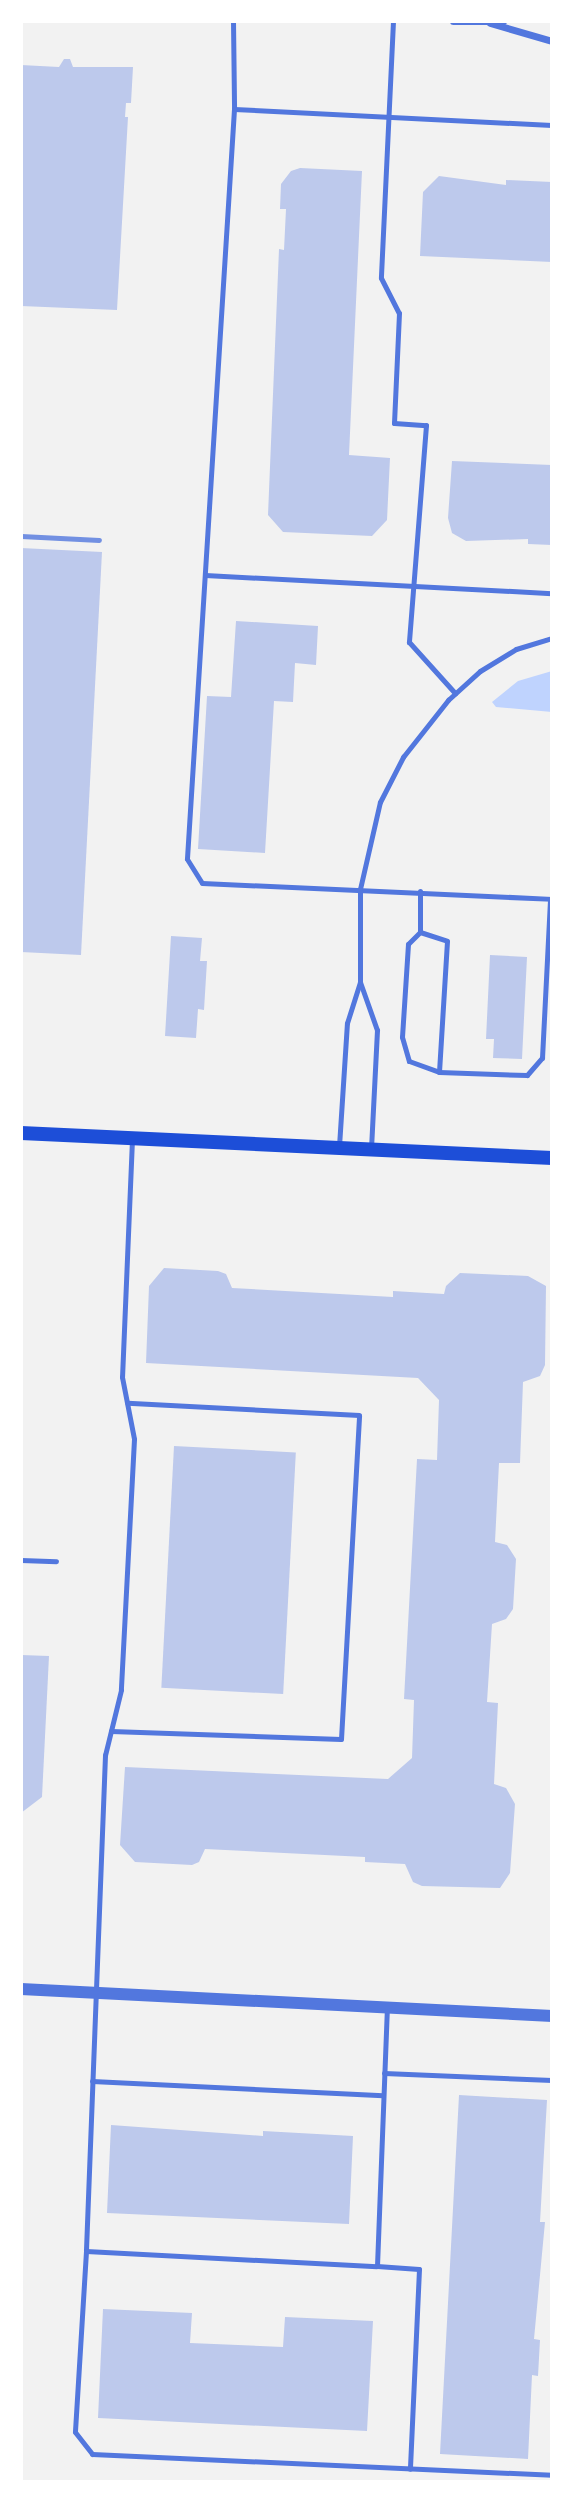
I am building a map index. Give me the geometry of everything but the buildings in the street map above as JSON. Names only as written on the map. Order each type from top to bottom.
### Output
[{"type":"main road","points":[[21,1133],[552,1158]]},
{"type":"street","points":[[453,21],[503,21]]},
{"type":"street","points":[[490,23],[552,41]]},
{"type":"street","points":[[21,1989],[552,2016]]},
{"type":"lane","points":[[233,21],[234,109],[187,859],[202,883],[420,891],[551,899],[542,1058],[527,1075],[439,1072],[409,1061],[402,1037],[408,944],[420,932],[420,891]]},
{"type":"lane","points":[[393,21],[381,278],[399,313],[394,424],[426,425],[416,587],[409,642],[455,693]]},
{"type":"lane","points":[[234,109],[552,125]]},
{"type":"lane","points":[[205,575],[552,593]]},
{"type":"lane","points":[[339,1147],[347,1023],[360,982],[360,889],[380,802],[403,757],[455,693],[480,671],[516,649],[552,638]]},
{"type":"lane","points":[[420,932],[447,941],[439,1072]]},
{"type":"lane","points":[[360,982],[377,1030],[371,1149]]},
{"type":"lane","points":[[132,1139],[122,1377],[134,1439],[121,1690],[106,1755],[86,2251],[75,2432],[92,2454],[552,2475]]},
{"type":"lane","points":[[111,1731],[341,1738],[359,1415],[127,1403]]},
{"type":"lane","points":[[21,1560],[57,1561]]},
{"type":"lane","points":[[377,2266],[387,2007]]},
{"type":"lane","points":[[384,2073],[552,2080]]},
{"type":"lane","points":[[92,2081],[383,2095]]},
{"type":"lane","points":[[86,2251],[419,2269],[410,2469]]},
{"type":"water","points":[[552,671],[552,712],[496,707],[492,702],[518,681]]},
{"type":"railway","points":[[21,536],[99,540]]}]
